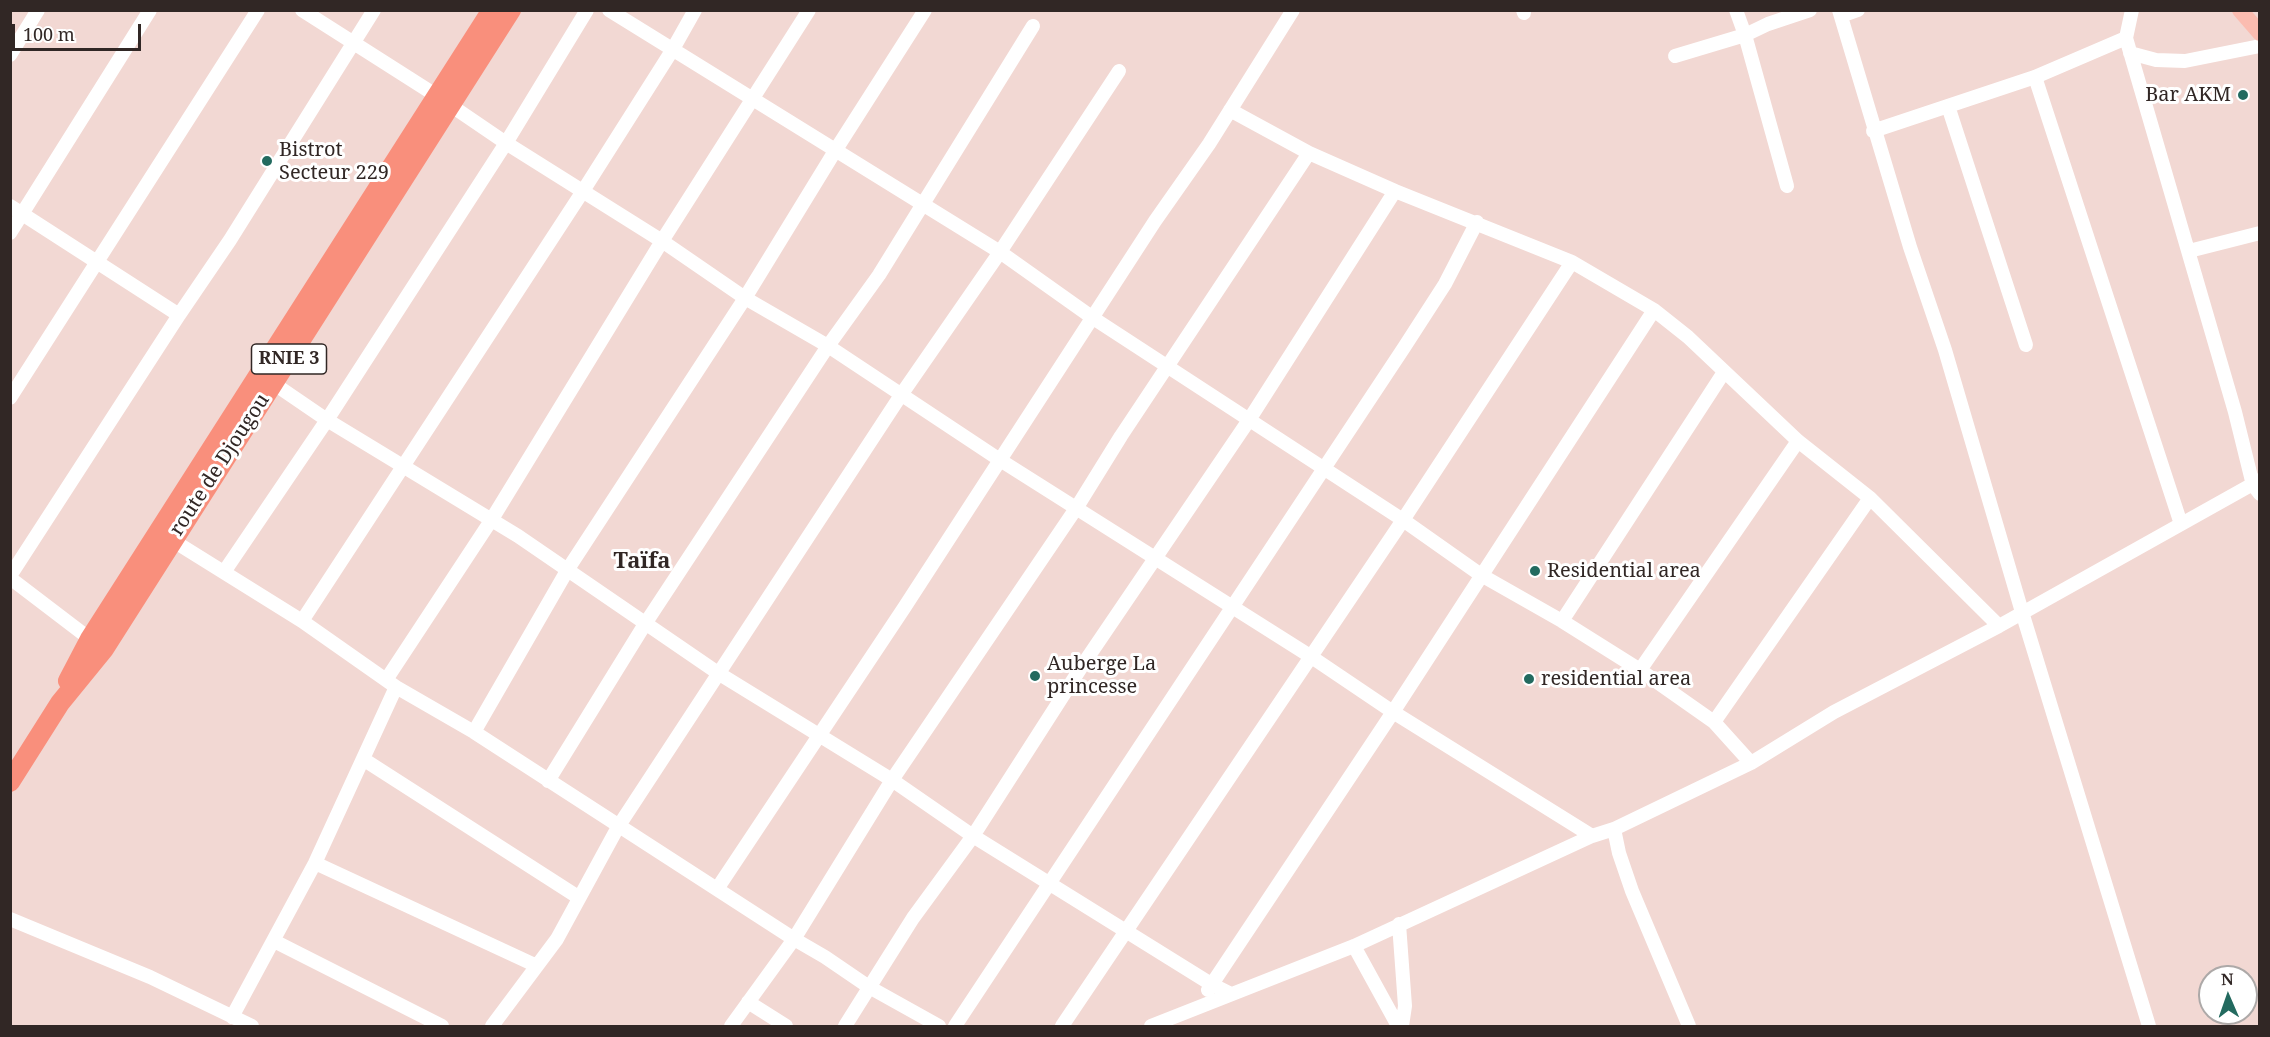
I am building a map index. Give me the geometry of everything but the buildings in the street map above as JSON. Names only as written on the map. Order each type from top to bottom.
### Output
[{"type":"highway","name":"route de Djougou","points":[[10,782],[60,703],[104,649],[133,588],[267,379],[362,240],[444,100],[492,10]]},
{"type":"highway","name":"route de Djougou","points":[[444,100],[510,10]]},
{"type":"highway","name":"route de Djougou","points":[[60,703],[90,639],[172,540],[267,379]]},
{"type":"main road","points":[[2240,10],[2259,33]]},
{"type":"street","points":[[10,55],[38,10]]},
{"type":"street","points":[[10,233],[150,10]]},
{"type":"street","points":[[10,398],[98,264],[258,10]]},
{"type":"street","points":[[302,10],[662,241],[746,298],[828,346],[999,460],[1077,507],[1310,656],[1393,712],[1592,836]]},
{"type":"street","points":[[90,639],[10,577],[178,315],[230,240],[374,10]]},
{"type":"street","points":[[224,572],[327,420],[506,143],[587,10]]},
{"type":"street","points":[[609,10],[1000,252],[1093,318],[1403,520],[1481,575],[1640,669],[1714,722],[1751,763]]},
{"type":"street","points":[[302,621],[583,191],[673,50],[695,10]]},
{"type":"street","points":[[232,1017],[315,863],[363,759],[391,683],[662,241],[809,10]]},
{"type":"street","points":[[474,732],[568,569],[746,298],[835,151],[925,10]]},
{"type":"street","points":[[717,889],[1230,110],[1293,10]]},
{"type":"street","points":[[1736,10],[1787,186]]},
{"type":"street","points":[[1675,56],[1745,35],[1768,24],[1810,10]]},
{"type":"street","points":[[1858,10],[1840,13],[1874,131],[1945,350],[2022,612],[2150,1026]]},
{"type":"street","points":[[1151,1026],[1354,946],[1592,836],[1614,829],[1751,763],[1834,712],[1999,626],[2181,524],[2257,486],[2126,38],[2132,10]]},
{"type":"street","points":[[548,781],[645,624],[828,346],[879,275],[1033,26]]},
{"type":"street","points":[[1874,131],[2036,77],[2126,38]]},
{"type":"street","points":[[2130,53],[2156,60],[2185,61],[2259,46]]},
{"type":"street","points":[[492,1026],[556,939],[618,827],[901,395],[1000,252],[1119,71]]},
{"type":"street","points":[[2036,77],[2181,524]]},
{"type":"street","points":[[1948,106],[2026,345]]},
{"type":"street","points":[[1230,110],[1309,153],[1395,191],[1572,262],[1654,310],[1688,337],[1798,441],[1870,498],[1999,626]]},
{"type":"street","points":[[731,1026],[794,939],[892,780],[1077,507],[1121,436],[1309,153]]},
{"type":"street","points":[[845,1026],[913,918],[973,836],[1082,666],[1249,420],[1395,191]]},
{"type":"street","points":[[10,206],[178,315]]},
{"type":"street","points":[[955,1026],[1325,469],[1445,284],[1477,222]]},
{"type":"street","points":[[2188,251],[2259,233]]},
{"type":"street","points":[[1062,1026],[1403,520],[1572,262]]},
{"type":"street","points":[[1200,1006],[1211,984],[1393,712],[1654,310]]},
{"type":"street","points":[[1562,621],[1724,372]]},
{"type":"street","points":[[267,379],[327,420],[492,519],[718,673],[892,780],[973,836],[1211,984],[1231,994]]},
{"type":"street","points":[[1640,669],[1798,441]]},
{"type":"street","points":[[1714,722],[1870,498]]},
{"type":"street","points":[[172,540],[302,621],[391,683],[474,732],[869,987],[939,1026]]},
{"type":"street","points":[[363,759],[578,897]]},
{"type":"street","points":[[1614,829],[1619,853],[1632,891],[1689,1026]]},
{"type":"street","points":[[315,863],[537,966]]},
{"type":"street","points":[[10,919],[150,977],[252,1026]]},
{"type":"street","points":[[1399,924],[1404,1006],[1400,1026]]},
{"type":"street","points":[[274,941],[442,1026]]},
{"type":"street","points":[[1354,946],[1400,1026]]},
{"type":"street","points":[[748,1002],[786,1026]]},
{"type":"place","name":"Bar AKM","points":[[2243,95]]},
{"type":"place","name":"Bistrot Secteur 229","points":[[267,161]]},
{"type":"place","name":"Residential area","points":[[1535,571]]},
{"type":"place","name":"Auberge La princesse","points":[[1035,676]]},
{"type":"place","name":"residential area","points":[[1529,679]]},
{"type":"district","name":"Taïfa","points":[[642,562]]}]
